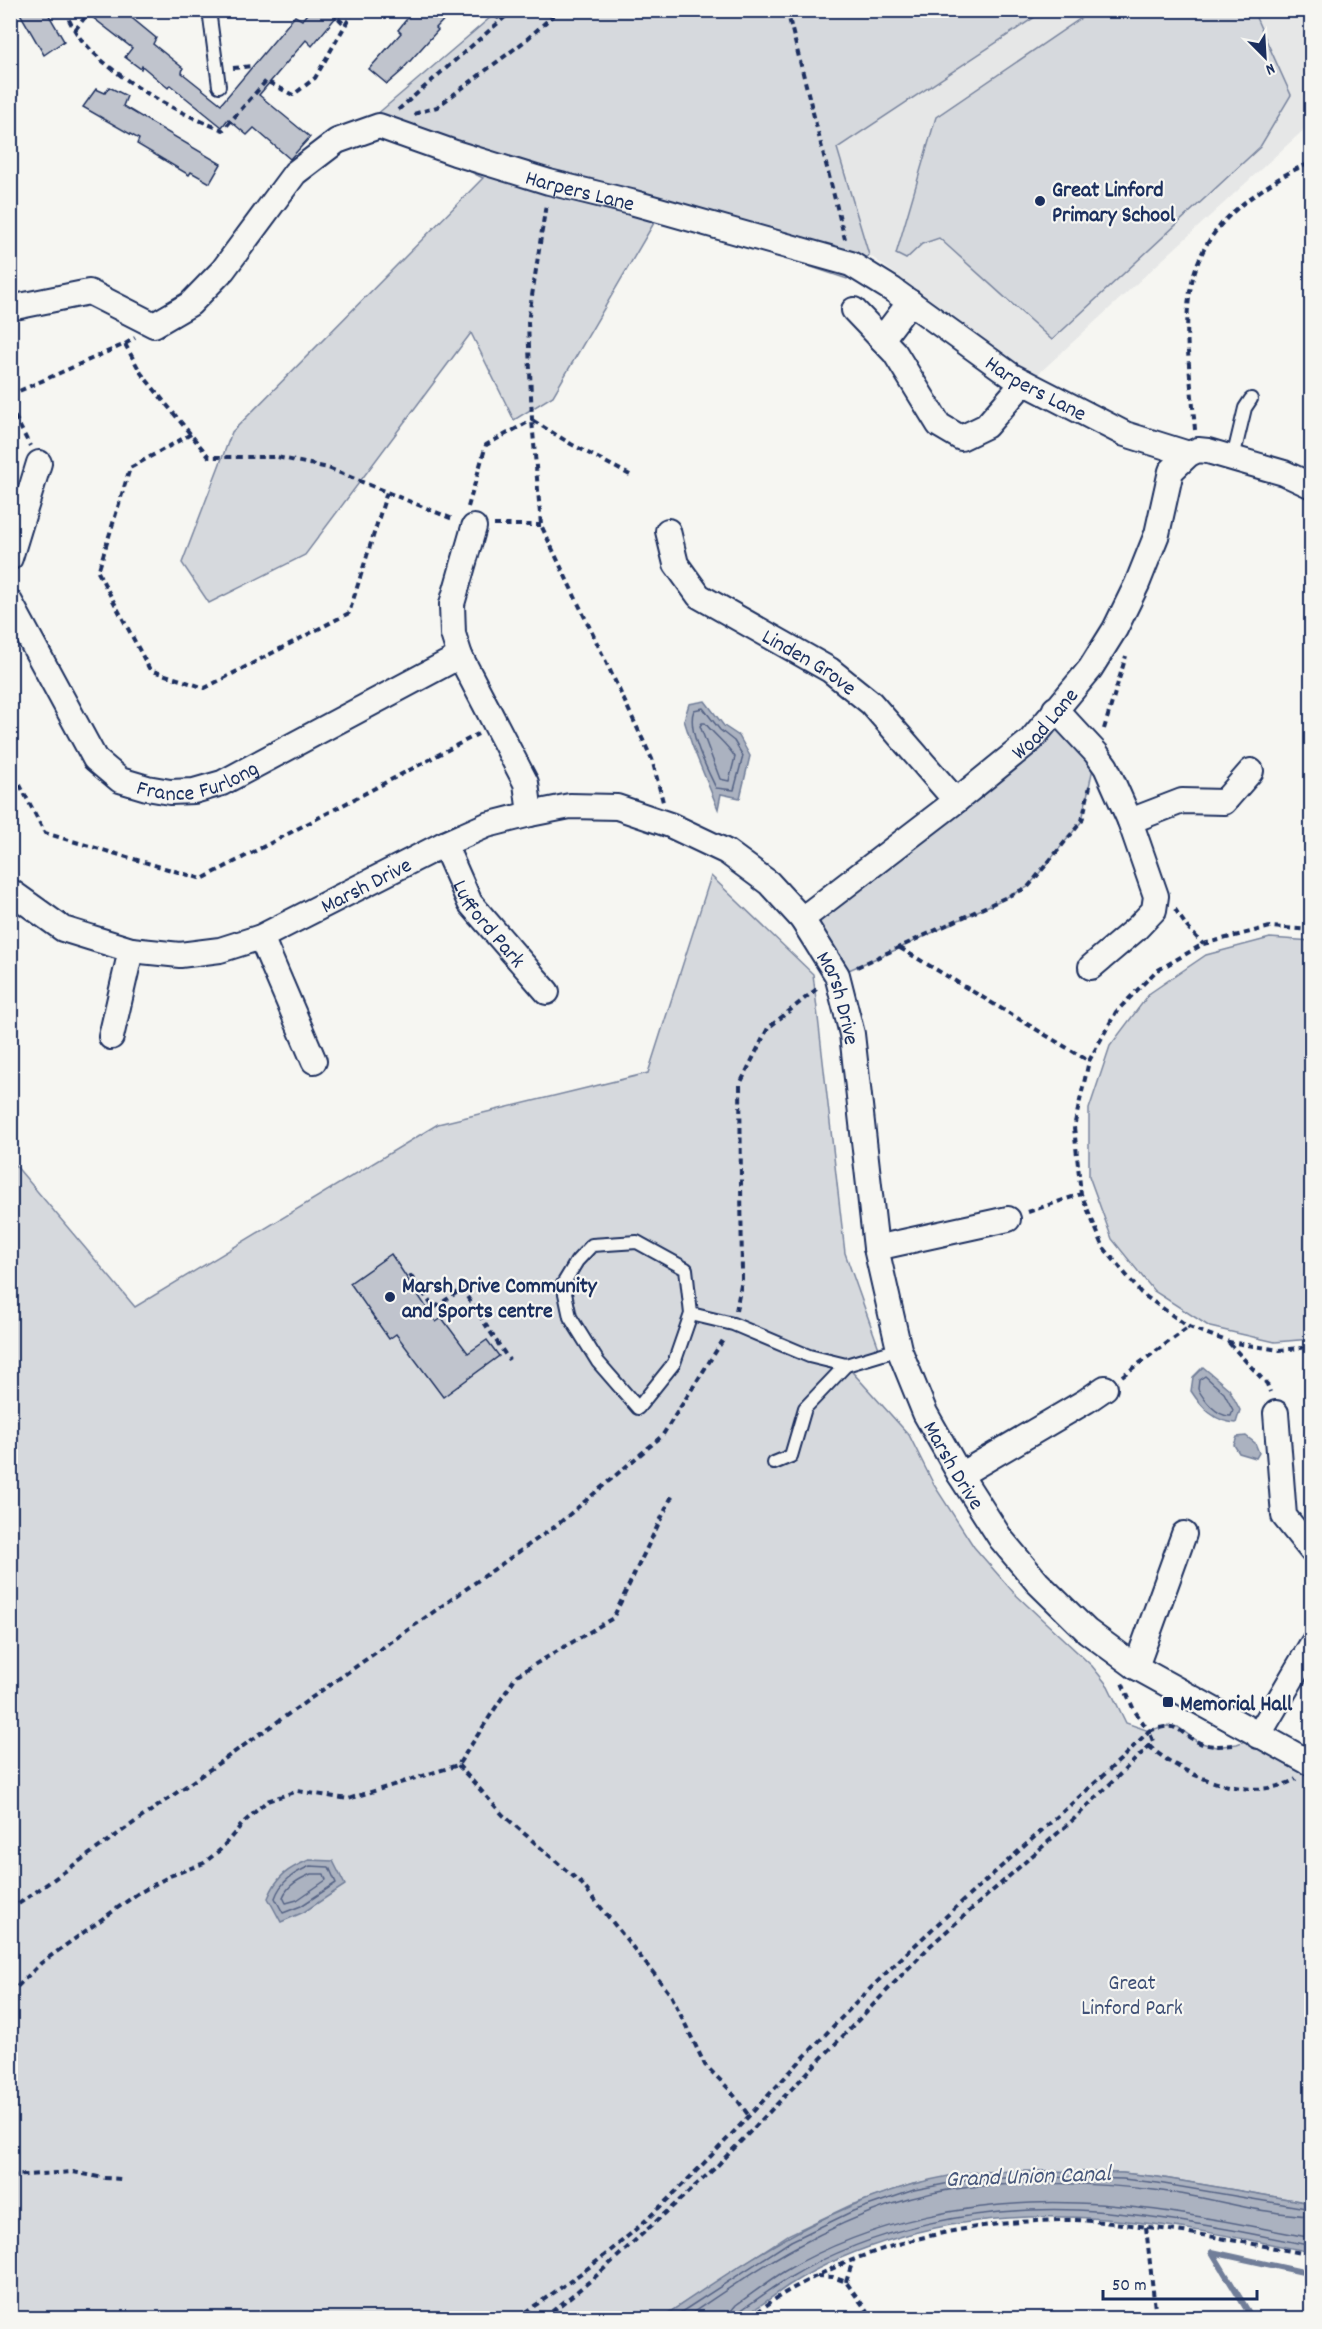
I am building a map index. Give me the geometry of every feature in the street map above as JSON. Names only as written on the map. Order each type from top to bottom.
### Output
[{"type":"street","name":"Harpers Lane","points":[[379,126],[455,153],[549,182],[631,202],[851,264],[1012,376],[1125,434],[1193,452],[1233,458],[1284,473],[1311,486]]},
{"type":"street","points":[[10,308],[89,292],[154,325],[190,304],[223,270],[295,173],[337,141],[379,126]]},
{"type":"street","points":[[882,339],[910,303]]},
{"type":"street","points":[[854,310],[895,353],[939,425],[961,438],[987,426],[1024,382]]},
{"type":"street","name":"Woad Lane","points":[[802,919],[956,801],[1030,740],[1090,669],[1115,629],[1137,584],[1157,534],[1172,471],[1193,452]]},
{"type":"street","points":[[10,558],[39,463]]},
{"type":"street","points":[[469,525],[452,604],[453,634],[460,657],[526,783],[530,814]]},
{"type":"street","name":"Linden Grove","points":[[668,531],[676,564],[699,596],[830,670],[871,703],[956,801]]},
{"type":"street","name":"France Furlong","points":[[10,602],[95,759],[120,780],[170,792],[194,791],[222,783],[460,657]]},
{"type":"street","points":[[1055,709],[1106,767],[1130,821],[1156,896],[1154,910],[1137,928],[1091,967]]},
{"type":"street","points":[[1130,821],[1182,801],[1224,802],[1251,771]]},
{"type":"street","name":"Marsh Drive","points":[[10,891],[63,929],[131,950],[180,955],[220,950],[261,937],[444,844],[487,825],[530,814],[570,807],[618,807],[670,825],[728,852],[769,883],[802,919],[837,975],[852,1034],[876,1248],[899,1349],[925,1413],[960,1475],[1001,1539],[1037,1582],[1087,1631],[1129,1662],[1311,1764]]},
{"type":"street","name":"Lufford Park","points":[[444,844],[470,903],[547,992]]},
{"type":"street","points":[[261,937],[314,1062]]},
{"type":"street","points":[[111,1037],[131,950]]},
{"type":"street","points":[[876,1248],[1008,1219]]},
{"type":"street","points":[[960,1475],[1105,1388]]},
{"type":"street","points":[[1275,1413],[1284,1516],[1311,1551]]},
{"type":"street","points":[[1129,1662],[1184,1534]]},
{"type":"street","points":[[1258,1736],[1311,1644]]},
{"type":"lane","points":[[209,10],[219,86]]},
{"type":"lane","points":[[1233,458],[1245,408],[1251,399]]},
{"type":"lane","points":[[637,1242],[686,1269],[691,1314],[674,1363],[638,1408],[598,1362],[570,1317],[564,1284],[577,1261],[591,1245],[637,1242]]},
{"type":"lane","points":[[691,1314],[733,1324],[809,1356],[846,1365]]},
{"type":"lane","points":[[774,1462],[791,1456],[805,1408],[846,1365],[899,1349]]},
{"type":"path","points":[[485,10],[502,20]]},
{"type":"path","points":[[379,126],[513,10]]},
{"type":"path","points":[[379,126],[437,107],[525,41],[559,10]]},
{"type":"path","points":[[801,10],[787,13],[851,264]]},
{"type":"path","points":[[75,30],[90,11]]},
{"type":"path","points":[[331,11],[345,24]]},
{"type":"path","points":[[1193,452],[1187,354],[1188,312],[1193,272],[1208,238],[1234,209],[1290,170],[1311,163]]},
{"type":"path","points":[[549,182],[528,322],[532,420],[541,525],[652,759],[670,825]]},
{"type":"path","points":[[10,395],[125,345],[154,325]]},
{"type":"path","points":[[125,345],[141,373],[209,457],[278,457],[328,468],[469,525],[541,525]]},
{"type":"path","points":[[10,407],[39,463]]},
{"type":"path","points":[[532,420],[571,444],[630,475]]},
{"type":"path","points":[[469,525],[486,445],[532,420]]},
{"type":"path","points":[[191,434],[130,468],[98,572],[150,670],[205,688],[349,614],[387,492]]},
{"type":"path","points":[[10,1910],[557,1524],[662,1436],[733,1324],[742,1279],[740,1084],[768,1028],[809,993],[837,975],[900,948],[1028,887],[1082,821],[1096,753],[1127,651]]},
{"type":"path","points":[[10,766],[45,833],[202,879],[495,725]]},
{"type":"path","points":[[1311,930],[1270,927],[1203,944],[1155,972],[1116,1012],[1089,1061],[1074,1127],[1082,1194],[1104,1248],[1141,1293],[1189,1327],[1228,1342],[1279,1350],[1311,1347]]},
{"type":"path","points":[[900,948],[1089,1061]]},
{"type":"path","points":[[1008,1219],[1082,1194]]},
{"type":"path","points":[[410,1275],[434,1308],[462,1289],[509,1360]]},
{"type":"path","points":[[1105,1388],[1189,1327]]},
{"type":"path","points":[[1228,1342],[1267,1384],[1275,1413]]},
{"type":"path","points":[[10,1994],[40,1963],[137,1894],[170,1876],[204,1863],[220,1850],[244,1822],[267,1801],[297,1791],[348,1799],[458,1765],[517,1675],[613,1618],[673,1494]]},
{"type":"path","points":[[544,2319],[595,2277],[716,2167],[931,1945],[1075,1818],[1153,1742],[1149,1731],[1124,1690],[1120,1673],[1129,1662]]},
{"type":"path","points":[[516,2319],[574,2280],[645,2220],[749,2116],[854,2005],[1149,1731],[1164,1726],[1178,1727],[1198,1742],[1216,1747],[1237,1744],[1258,1736]]},
{"type":"path","points":[[1149,1746],[1183,1770],[1211,1781],[1251,1789],[1282,1786],[1298,1777],[1311,1764]]},
{"type":"path","points":[[458,1765],[503,1815],[582,1884],[672,1995],[705,2065],[730,2090],[749,2116]]},
{"type":"path","points":[[10,2176],[73,2172],[122,2179]]},
{"type":"path","points":[[749,2319],[787,2291],[854,2259],[912,2240],[963,2228],[1016,2222],[1075,2220],[1146,2227],[1257,2243],[1311,2255]]},
{"type":"path","points":[[1146,2227],[1156,2319]]},
{"type":"path","points":[[846,2282],[854,2259]]},
{"type":"path","points":[[816,2276],[833,2277],[846,2282],[872,2319]]},
{"type":"shaded area","name":"Great Linford Primary School","points":[[1044,11],[1311,11],[1311,129],[1309,125],[1036,376],[869,255],[836,148]]},
{"type":"green space","name":"Great Linford Primary School","points":[[1093,10],[1253,11],[1291,95],[1260,147],[1052,340],[939,238],[922,244],[906,259],[896,254],[936,117]]},
{"type":"green space","points":[[498,11],[1044,11],[837,148],[869,255],[847,279],[658,216],[553,396],[514,420],[471,333],[305,555],[209,603],[182,563],[232,432],[483,178],[369,121]]},
{"type":"green space","points":[[1055,709],[1096,753],[1082,821],[1028,887],[900,948],[837,975],[802,919]]},
{"type":"green space","name":"Great Linford Park","points":[[711,876],[813,974],[845,1253],[881,1354],[846,1365],[909,1435],[934,1485],[974,1547],[1014,1593],[1092,1666],[1108,1686],[1126,1723],[1149,1731],[1164,1726],[1178,1727],[1198,1742],[1216,1747],[1237,1744],[1258,1736],[1311,1764],[1311,2203],[1123,2173],[1042,2171],[969,2173],[913,2184],[851,2205],[788,2235],[661,2318],[11,2318],[10,1159],[135,1307],[438,1124],[648,1073]]},
{"type":"green space","points":[[1270,938],[1312,941],[1311,1339],[1275,1342],[1210,1327],[1154,1291],[1112,1239],[1089,1176],[1089,1109],[1110,1046],[1150,993],[1206,955]]},
{"type":"water","points":[[705,701],[724,726],[739,736],[750,756],[740,798],[721,794],[718,809],[684,720],[689,704]]},
{"type":"water","points":[[1203,1367],[1229,1389],[1240,1410],[1236,1423],[1215,1417],[1191,1391],[1193,1377]]},
{"type":"water","points":[[1246,1436],[1255,1443],[1259,1453],[1256,1458],[1239,1453],[1234,1445],[1237,1437]]},
{"type":"water","points":[[309,1860],[333,1861],[345,1885],[304,1912],[281,1922],[268,1898],[275,1884],[284,1874]]},
{"type":"water","name":"Grand Union Canal","points":[[1042,2171],[1123,2173],[1158,2177],[1311,2203],[1311,2252],[1210,2233],[1108,2219],[1005,2218],[954,2224],[903,2236],[860,2250],[804,2276],[738,2318],[711,2320],[661,2318],[769,2248],[807,2227],[884,2193],[925,2181],[968,2173]]},
{"type":"building","points":[[18,10],[46,10],[64,41],[44,55]]},
{"type":"building","points":[[83,10],[122,10],[156,38],[153,44],[183,68],[182,73],[221,104],[295,16],[302,20],[310,10],[342,10],[312,46],[306,40],[259,95],[310,137],[290,159],[254,128],[247,135],[228,119],[222,127],[170,85],[168,88],[142,66],[141,69],[125,57],[132,48]]},
{"type":"building","points":[[414,10],[453,10],[403,70],[387,84],[369,69],[401,33],[398,30]]},
{"type":"building","points":[[109,87],[127,96],[123,106],[221,164],[210,183],[191,172],[189,175],[137,144],[139,139],[83,107],[96,89],[105,93]]},
{"type":"building","points":[[391,1254],[436,1322],[442,1318],[468,1353],[487,1340],[499,1356],[443,1397],[396,1334],[389,1339],[350,1283]]},
{"type":"waterway","points":[[1252,2318],[1212,2252],[1312,2274]]},
{"type":"place","name":"Great Linford Primary School","points":[[1040,201]]},
{"type":"place","name":"Marsh Drive Community and Sports centre","points":[[390,1297]]},
{"type":"place","name":"Memorial Hall","points":[[1168,1702]]}]
